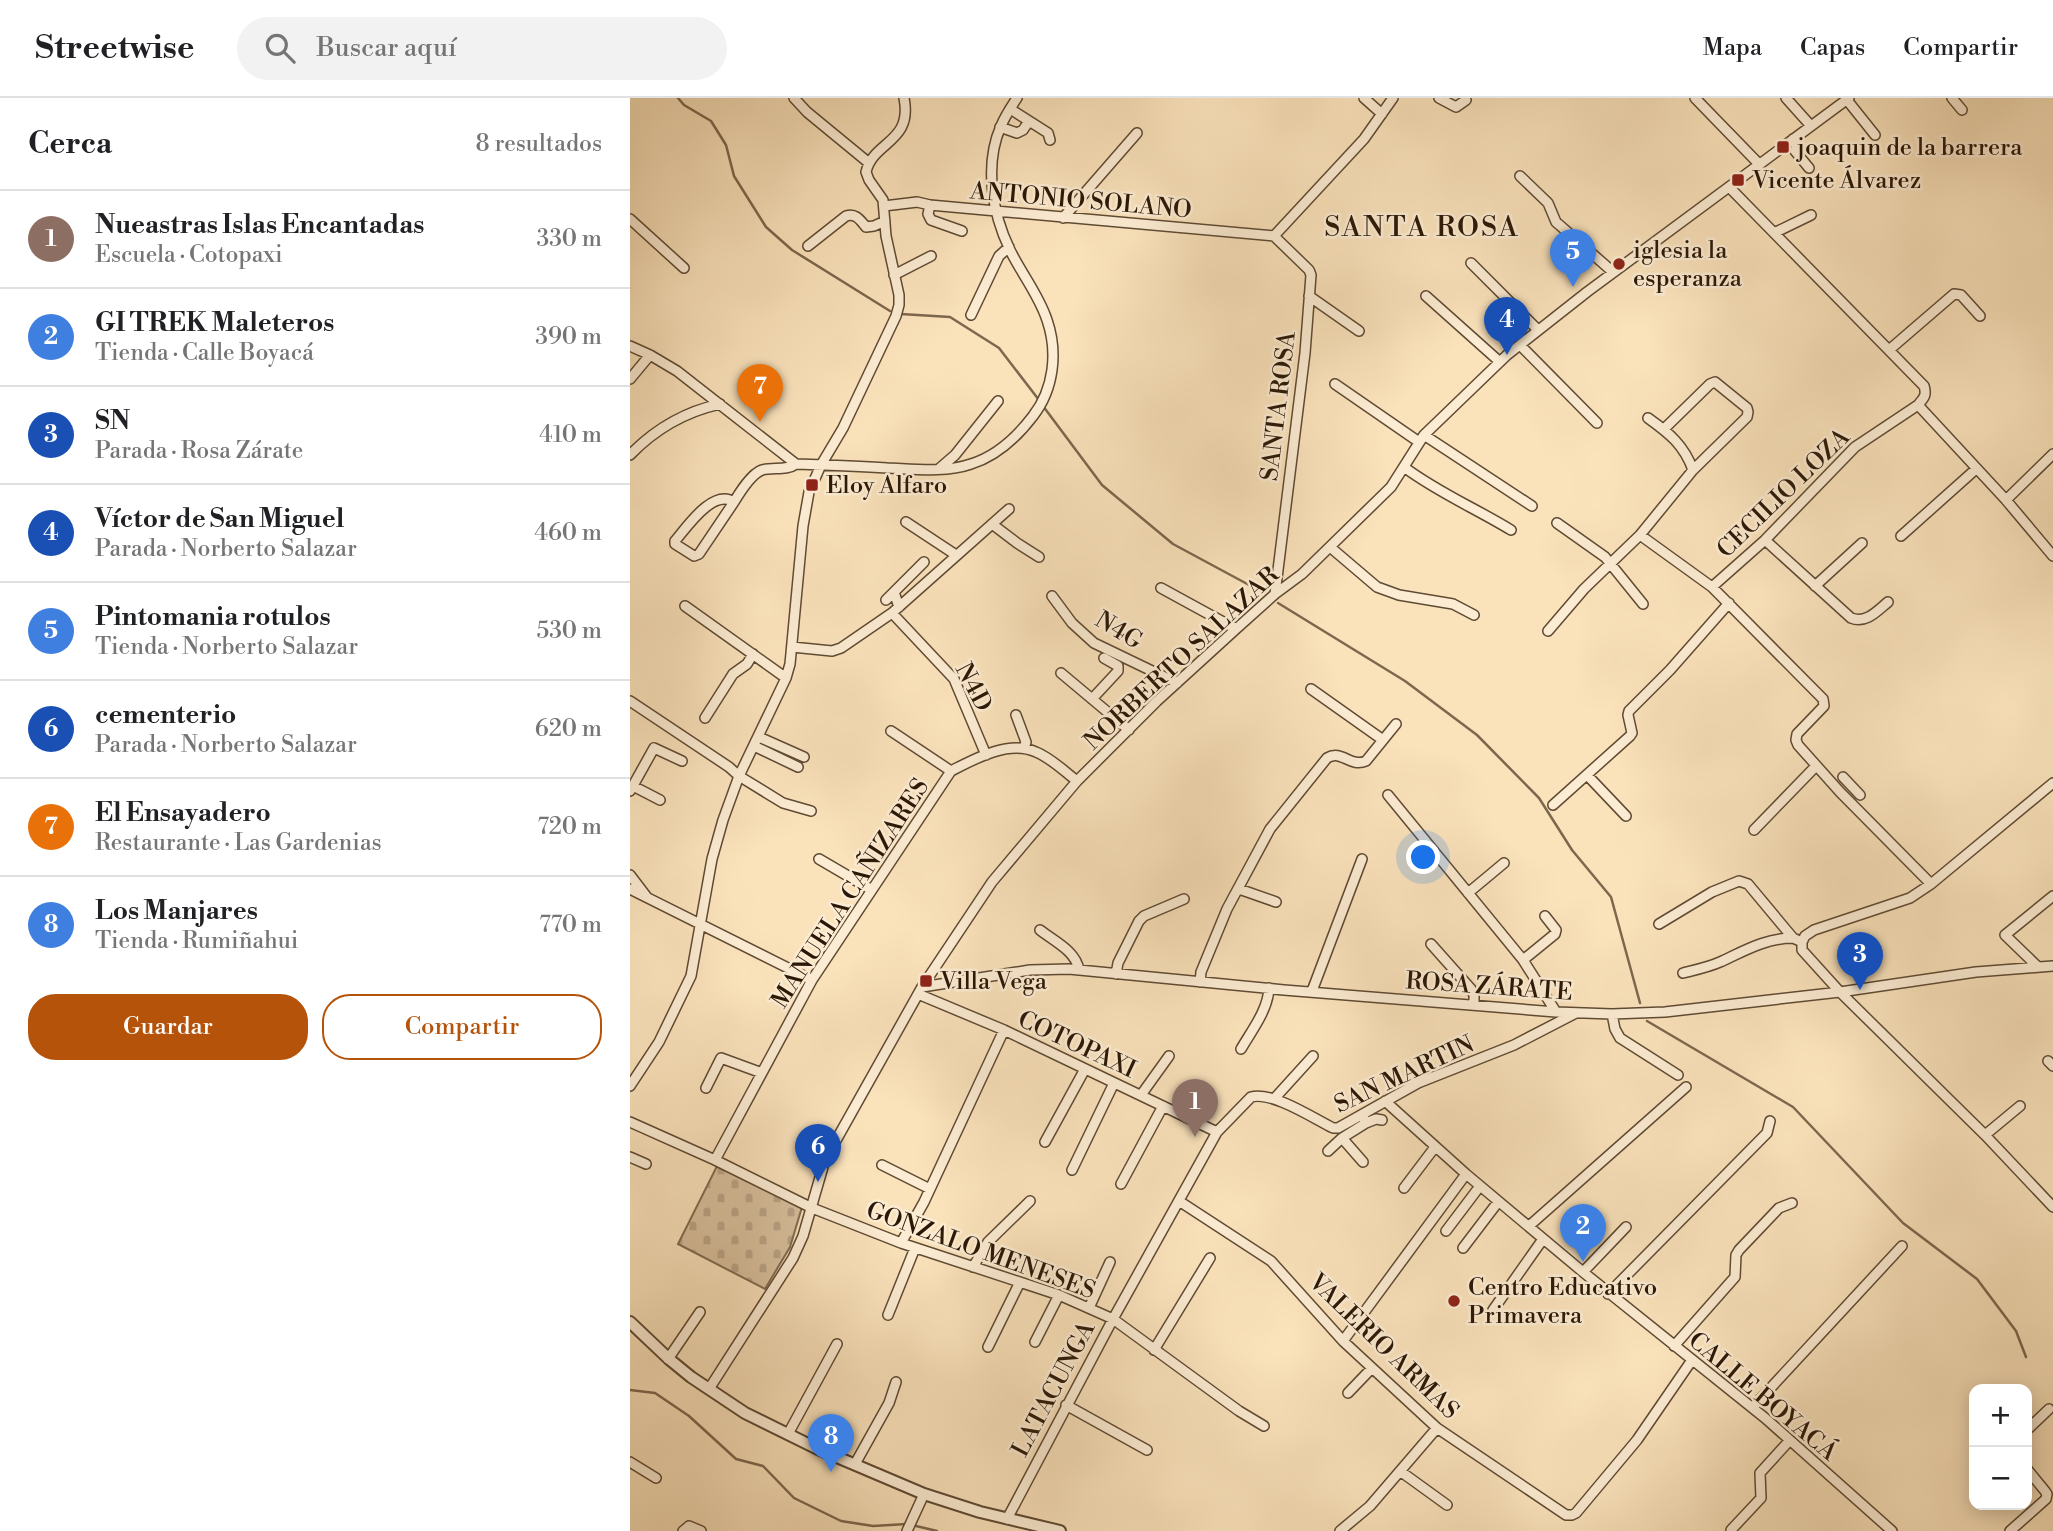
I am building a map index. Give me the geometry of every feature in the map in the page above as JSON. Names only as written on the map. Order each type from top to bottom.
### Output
[{"type":"street","points":[[794,98],[869,163]]},
{"type":"street","points":[[630,1086],[659,1042],[691,976],[712,859],[723,820],[739,776],[786,678],[792,647],[805,508],[809,492],[843,428],[896,316],[899,295],[886,236],[884,206],[866,169],[903,127],[906,112],[904,98]]},
{"type":"street","points":[[734,502],[724,498],[712,502],[698,514],[675,541],[676,544],[694,556],[699,554],[734,502],[760,471],[787,468],[796,464],[939,469],[970,465],[1009,443],[1038,410],[1045,399],[1049,384],[1053,353],[1047,320],[1009,247],[997,211],[991,176],[1000,127],[1017,98]]},
{"type":"street","points":[[1364,98],[1382,114]]},
{"type":"street","points":[[1274,236],[1364,139],[1394,98]]},
{"type":"street","points":[[1440,98],[1456,107],[1466,100]]},
{"type":"street","points":[[1695,98],[1759,164]]},
{"type":"street","points":[[1786,98],[1811,126]]},
{"type":"street","points":[[1952,98],[1962,110]]},
{"type":"street","points":[[1848,99],[1875,135]]},
{"type":"street","name":"NORBERTO SALAZAR","points":[[709,1389],[793,1258],[803,1236],[825,1160],[920,990],[992,882],[1077,781],[1177,683],[1275,594],[1302,574],[1391,487],[1422,438],[1500,362],[1614,272],[1848,99]]},
{"type":"street","points":[[1015,112],[1048,133],[1050,140]]},
{"type":"street","points":[[1000,127],[1017,133],[1023,131],[1029,121]]},
{"type":"street","points":[[1063,218],[1137,132]]},
{"type":"street","points":[[1793,139],[1797,144],[1795,151],[1810,168]]},
{"type":"street","points":[[1520,176],[1548,202],[1556,222],[1614,272]]},
{"type":"street","points":[[1729,187],[1924,386],[1926,395],[1918,405],[2006,500],[2053,556]]},
{"type":"street","name":"ANTONIO SOLANO","points":[[884,206],[917,202],[1274,236]]},
{"type":"street","points":[[930,205],[928,214],[931,220],[962,232]]},
{"type":"street","points":[[808,246],[852,214],[866,227],[885,221]]},
{"type":"street","points":[[1774,233],[1811,215]]},
{"type":"street","points":[[630,219],[684,268]]},
{"type":"street","name":"SANTA ROSA","points":[[1274,236],[1311,275],[1305,353],[1275,594]]},
{"type":"street","points":[[971,315],[999,256],[1009,247]]},
{"type":"street","points":[[894,275],[931,257]]},
{"type":"street","points":[[1471,263],[1538,330]]},
{"type":"street","points":[[1889,350],[1954,294],[1961,295],[1980,316]]},
{"type":"street","points":[[1309,296],[1359,331]]},
{"type":"street","points":[[1426,296],[1500,362]]},
{"type":"street","points":[[1520,345],[1597,423]]},
{"type":"street","points":[[630,346],[677,372],[796,464]]},
{"type":"street","points":[[630,379],[650,355]]},
{"type":"street","points":[[1548,631],[1609,562],[1640,535],[1692,470],[1747,417],[1748,412],[1747,408],[1715,382],[1664,429]]},
{"type":"street","points":[[1335,384],[1532,506]]},
{"type":"street","points":[[939,469],[955,455],[998,401]]},
{"type":"street","points":[[630,455],[657,430],[703,408],[720,404]]},
{"type":"street","name":"CECILIO LOZA","points":[[1712,587],[1765,540],[1855,447],[1918,405]]},
{"type":"street","points":[[1648,418],[1664,429],[1686,452],[1692,470]]},
{"type":"street","points":[[2006,500],[2053,454]]},
{"type":"street","points":[[1404,467],[1442,493],[1511,530]]},
{"type":"street","points":[[1901,536],[1976,469]]},
{"type":"street","points":[[792,647],[832,651],[841,648],[895,610],[1009,509]]},
{"type":"street","points":[[906,522],[956,555]]},
{"type":"street","points":[[1557,523],[1609,562],[1643,604]]},
{"type":"street","points":[[992,524],[1039,557]]},
{"type":"street","points":[[1640,535],[1712,587],[1823,699],[1824,706],[1797,734],[1796,740],[1840,792],[1931,884]]},
{"type":"street","points":[[1765,540],[1843,612],[1858,621],[1866,620],[1888,602]]},
{"type":"street","points":[[1815,586],[1862,543]]},
{"type":"street","points":[[1330,547],[1377,587],[1399,595],[1453,604],[1474,615]]},
{"type":"street","points":[[886,600],[923,562]]},
{"type":"street","points":[[1161,588],[1236,629]]},
{"type":"street","points":[[894,592],[895,610]]},
{"type":"street","name":"N4G","points":[[1052,596],[1072,623],[1094,643],[1177,683]]},
{"type":"street","points":[[1553,806],[1630,736],[1632,733],[1629,711],[1670,670],[1729,603]]},
{"type":"street","points":[[685,606],[786,678]]},
{"type":"street","name":"N4D","points":[[895,610],[954,679],[986,755]]},
{"type":"street","points":[[705,718],[733,674],[747,664],[753,654]]},
{"type":"street","points":[[1092,699],[1118,671],[1118,666],[1104,658]]},
{"type":"street","points":[[1060,673],[1129,730]]},
{"type":"street","points":[[1311,689],[1383,740]]},
{"type":"street","points":[[630,701],[783,803],[811,811]]},
{"type":"street","points":[[1016,715],[1026,742],[1024,748],[1052,761],[1077,781]]},
{"type":"street","points":[[1200,982],[1227,909],[1269,829],[1327,758],[1333,754],[1351,762],[1366,761],[1396,724]]},
{"type":"street","points":[[891,731],[951,771]]},
{"type":"street","points":[[759,737],[804,757]]},
{"type":"street","points":[[754,746],[798,767]]},
{"type":"street","points":[[660,800],[631,788],[654,748],[682,761]]},
{"type":"street","name":"MANUELA CAÑIZARES","points":[[716,1160],[812,980],[951,771],[986,755],[1010,748],[1024,748]]},
{"type":"street","points":[[1754,830],[1816,766]]},
{"type":"street","points":[[1587,775],[1626,816]]},
{"type":"street","points":[[1840,792],[1846,780],[1860,795]]},
{"type":"street","points":[[1799,943],[1814,930],[1910,898],[1931,884],[2053,783]]},
{"type":"street","points":[[1388,795],[1523,960],[1556,1012]]},
{"type":"street","points":[[819,859],[872,890]]},
{"type":"street","points":[[1311,992],[1362,859]]},
{"type":"street","points":[[1468,893],[1504,863]]},
{"type":"street","points":[[630,875],[648,898]]},
{"type":"street","points":[[1659,923],[1712,892],[1740,881],[1748,884],[1840,992],[1985,1135],[2053,1208]]},
{"type":"street","points":[[630,889],[812,980]]},
{"type":"street","points":[[1239,889],[1276,902]]},
{"type":"street","points":[[2036,967],[2005,935],[2053,896]]},
{"type":"street","points":[[1116,974],[1118,963],[1139,921],[1144,916],[1184,900]]},
{"type":"street","points":[[1523,960],[1555,934],[1556,930],[1545,916]]},
{"type":"street","points":[[1040,930],[1072,954],[1079,970]]},
{"type":"street","points":[[1683,973],[1719,963],[1756,945],[1779,938],[1799,943]]},
{"type":"street","points":[[1431,944],[1471,989],[1474,1005]]},
{"type":"street","name":"ROSA ZÁRATE","points":[[920,990],[1030,970],[1079,970],[1311,992],[1612,1014],[1665,1012],[2051,964]]},
{"type":"street","points":[[1241,1049],[1265,1008],[1269,988]]},
{"type":"street","name":"COTOPAXI","points":[[920,990],[1217,1132]]},
{"type":"street","name":"SAN MARTIN","points":[[1274,1100],[1333,1128],[1342,1127],[1364,1119],[1385,1101],[1418,1083],[1514,1045],[1577,1013]]},
{"type":"street","points":[[1612,1014],[1620,1038],[1678,1075]]},
{"type":"street","points":[[901,1243],[930,1189],[1004,1030]]},
{"type":"street","points":[[1141,1096],[1169,1056]]},
{"type":"street","points":[[1217,1132],[1251,1097],[1262,1095],[1274,1100],[1313,1056]]},
{"type":"street","points":[[706,1088],[721,1058],[762,1073]]},
{"type":"street","points":[[1045,1142],[1085,1069]]},
{"type":"street","points":[[1072,1170],[1114,1083]]},
{"type":"street","points":[[1529,1226],[1686,1087]]},
{"type":"street","name":"CALLE BOYACÁ","points":[[1385,1101],[1498,1202],[1608,1294],[1753,1407],[1892,1531]]},
{"type":"street","points":[[1121,1184],[1163,1106]]},
{"type":"street","points":[[1985,1135],[2020,1106]]},
{"type":"street","points":[[1328,1151],[1364,1119],[1382,1121]]},
{"type":"street","points":[[1608,1294],[1767,1133],[1770,1121]]},
{"type":"street","name":"GONZALO MENESES","points":[[630,1122],[716,1160],[812,1208],[915,1248],[1059,1295],[1113,1319],[1238,1411],[1264,1426]]},
{"type":"street","name":"LATACUNGA","points":[[1007,1519],[1066,1405],[1217,1132]]},
{"type":"street","points":[[1342,1138],[1363,1162]]},
{"type":"street","points":[[1404,1188],[1435,1147]]},
{"type":"street","points":[[630,1157],[646,1164]]},
{"type":"street","points":[[882,1165],[930,1189]]},
{"type":"street","points":[[1343,1341],[1466,1174]]},
{"type":"street","points":[[1446,1231],[1480,1186]]},
{"type":"street","points":[[973,1267],[988,1242],[1030,1201]]},
{"type":"street","name":"VALERIO ARMAS","points":[[1179,1201],[1271,1261],[1343,1341],[1437,1428],[1566,1515],[1576,1513],[1607,1477],[1637,1440],[1692,1360]]},
{"type":"street","points":[[1463,1248],[1498,1202]]},
{"type":"street","points":[[1674,1346],[1735,1277],[1737,1252],[1779,1208],[1792,1203]]},
{"type":"street","points":[[1583,1272],[1626,1227]]},
{"type":"street","points":[[1493,1310],[1543,1239]]},
{"type":"street","points":[[1753,1407],[1902,1246]]},
{"type":"street","points":[[888,1315],[915,1248]]},
{"type":"street","points":[[1154,1350],[1210,1258]]},
{"type":"street","points":[[1089,1308],[1110,1262]]},
{"type":"street","points":[[989,1347],[1020,1282]]},
{"type":"street","points":[[1035,1342],[1059,1295]]},
{"type":"street","points":[[668,1359],[700,1312]]},
{"type":"street","points":[[630,1322],[668,1359],[709,1389],[745,1413],[788,1434],[924,1494],[1007,1519],[1060,1531]]},
{"type":"street","points":[[788,1434],[837,1344]]},
{"type":"street","points":[[1348,1393],[1372,1368]]},
{"type":"street","points":[[855,1464],[889,1403],[896,1382]]},
{"type":"street","points":[[1066,1405],[1147,1450]]},
{"type":"street","points":[[2032,1425],[2049,1409]]},
{"type":"street","points":[[1340,1531],[1370,1506],[1437,1428]]},
{"type":"street","points":[[1731,1530],[1761,1498],[1760,1474],[1790,1440]]},
{"type":"street","points":[[630,1461],[656,1478]]},
{"type":"street","points":[[1400,1471],[1447,1505]]},
{"type":"street","points":[[2010,1531],[2046,1499],[2045,1491],[2032,1475]]},
{"type":"street","points":[[907,1531],[924,1494]]},
{"type":"street","points":[[683,1531],[690,1526],[701,1531]]},
{"type":"green space","points":[[717,1166],[802,1207],[790,1247],[765,1289],[678,1244]]},
{"type":"waterway","points":[[678,98],[684,105],[711,121],[726,145],[734,176],[766,227],[792,250],[890,311]]},
{"type":"waterway","points":[[901,314],[950,317],[999,348],[1039,400]]},
{"type":"waterway","points":[[1043,406],[1102,485],[1173,544],[1264,593]]},
{"type":"waterway","points":[[1278,603],[1405,681],[1477,735],[1539,798],[1572,850],[1611,897],[1640,1003]]},
{"type":"waterway","points":[[1647,1021],[1793,1107],[1903,1223],[1977,1279],[2016,1331],[2026,1357]]},
{"type":"waterway","points":[[630,1390],[655,1393],[689,1416],[736,1459],[763,1466],[794,1498],[841,1521],[873,1526],[907,1524]]},
{"type":"waterway","points":[[916,1526],[937,1531]]},
{"type":"place","name":"joaquin de la barrera","points":[[1783,147]]},
{"type":"place","name":"Vicente Álvarez","points":[[1738,180]]},
{"type":"place","name":"iglesia la esperanza","points":[[1619,264]]},
{"type":"place","name":"Pintomania rotulos","points":[[1573,287]]},
{"type":"place","name":"Víctor de San Miguel","points":[[1507,355]]},
{"type":"place","name":"El Ensayadero","points":[[760,422]]},
{"type":"place","name":"Eloy Alfaro","points":[[812,485]]},
{"type":"place","name":"Villa Vega","points":[[926,981]]},
{"type":"place","name":"SN","points":[[1860,990]]},
{"type":"place","name":"Nueastras Islas Encantadas","points":[[1195,1137]]},
{"type":"place","name":"cementerio","points":[[818,1182]]},
{"type":"place","name":"GI TREK Maleteros","points":[[1583,1262]]},
{"type":"place","name":"Centro Educativo Primavera","points":[[1454,1301]]},
{"type":"place","name":"Los Manjares","points":[[831,1472]]},
{"type":"district","name":"SANTA ROSA","points":[[1422,226]]}]
